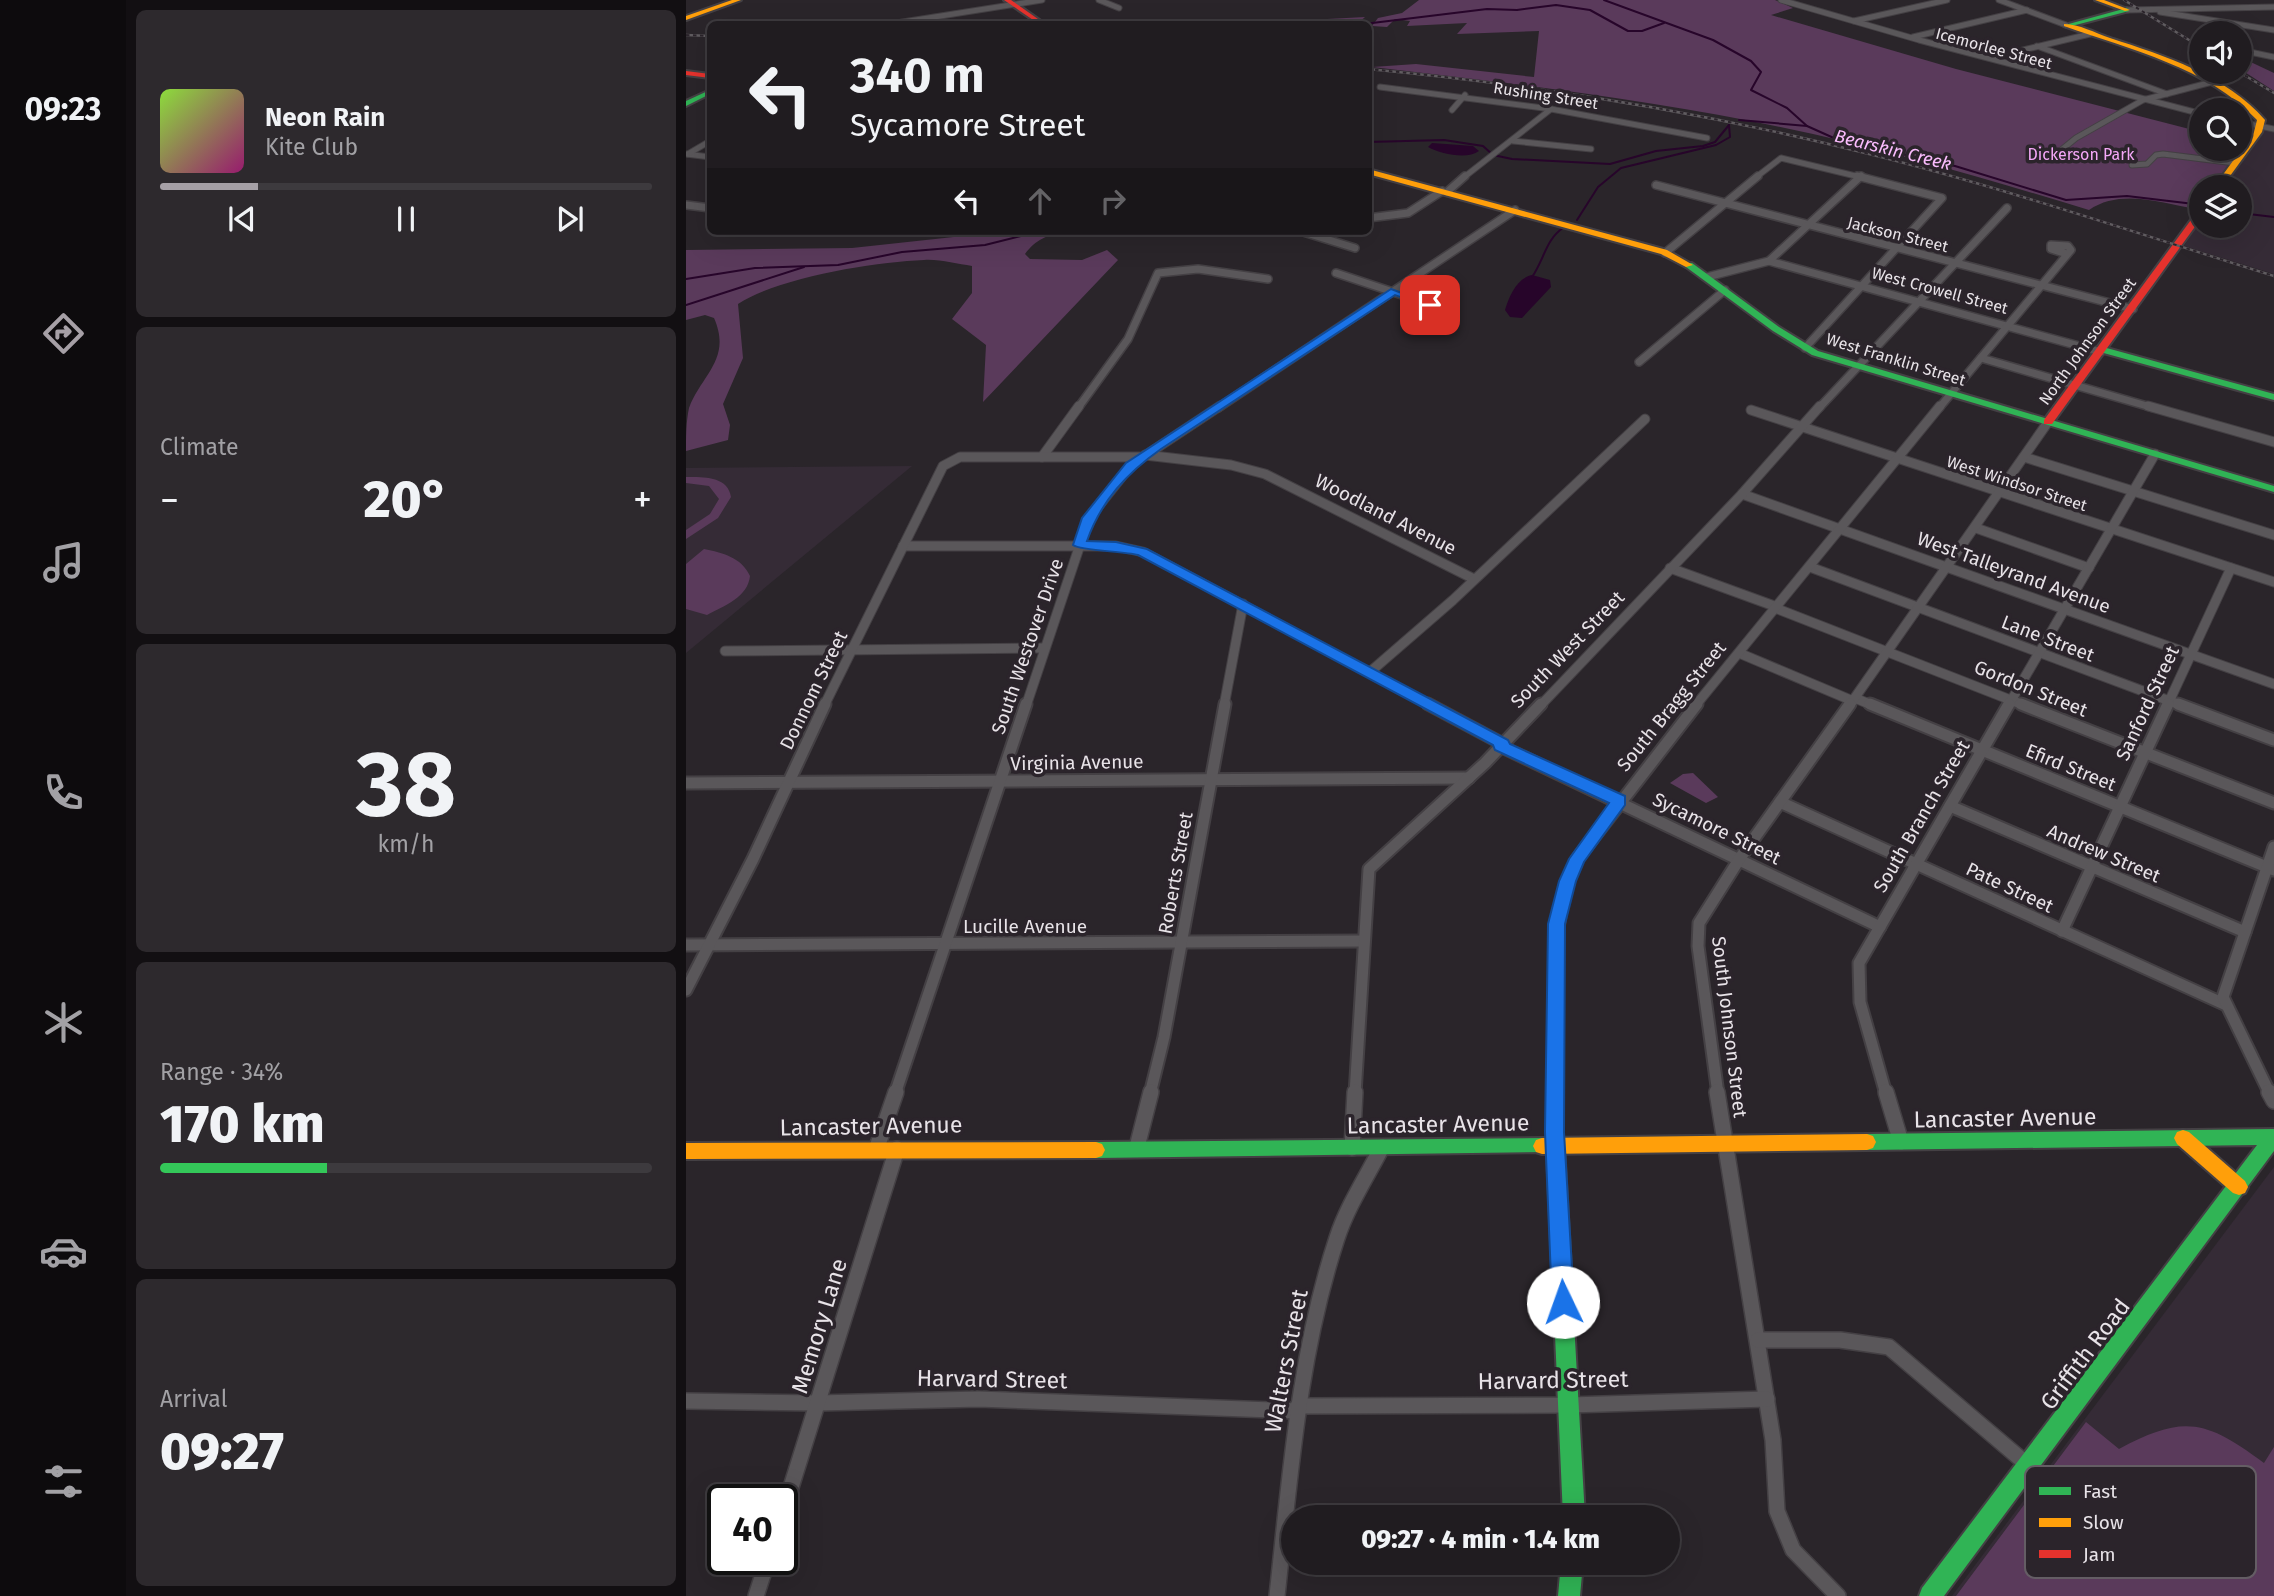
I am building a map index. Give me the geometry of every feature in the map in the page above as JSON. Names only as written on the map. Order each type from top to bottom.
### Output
[{"type":"main road","points":[[686,18],[738,0]]},
{"type":"main road","points":[[2098,0],[2127,10]]},
{"type":"main road","points":[[1014,3],[1038,21]]},
{"type":"main road","points":[[2066,25],[2127,10]]},
{"type":"main road","points":[[2066,25],[2189,71]]},
{"type":"main road","points":[[686,74],[707,76]]},
{"type":"main road","points":[[2221,84],[2231,90],[2267,128],[2226,175]]},
{"type":"main road","points":[[686,104],[707,94]]},
{"type":"main road","name":"West Franklin Street","points":[[1372,173],[1665,253],[1707,277],[1805,348],[1857,366],[2274,489]]},
{"type":"main road","name":"North Johnson Street","points":[[2048,422],[2189,229]]},
{"type":"main road","name":"West Crowell Street","points":[[2102,351],[2274,397]]},
{"type":"main road","name":"Lancaster Avenue","points":[[686,1151],[1352,1148],[2274,1137]]},
{"type":"main road","name":"Griffith Road","points":[[2030,1466],[2274,1137]]},
{"type":"main road","points":[[2183,1138],[2239,1187]]},
{"type":"main road","name":"South Bragg Street","points":[[1555,1145],[1574,1505]]},
{"type":"main road","name":"Griffith Road","points":[[1930,1596],[2025,1472]]},
{"type":"main road","points":[[1569,1596],[1571,1575]]},
{"type":"street","points":[[904,21],[1042,0]]},
{"type":"street","points":[[1099,0],[1119,8]]},
{"type":"street","name":"Icemorlee Street","points":[[1781,0],[1910,38],[2189,111]]},
{"type":"street","points":[[1851,21],[1947,0]]},
{"type":"street","points":[[1998,0],[2066,25]]},
{"type":"street","points":[[2127,10],[2274,7]]},
{"type":"street","points":[[2148,8],[2179,16],[2274,30]]},
{"type":"street","points":[[1910,38],[2027,10]]},
{"type":"street","points":[[1988,58],[2090,34]]},
{"type":"street","points":[[2037,46],[2167,94]]},
{"type":"street","points":[[2252,52],[2274,57]]},
{"type":"street","points":[[2049,160],[2076,138],[2143,100],[2205,84]]},
{"type":"street","name":"Rushing Street","points":[[1380,87],[1465,95],[1707,138]]},
{"type":"street","points":[[1452,110],[1465,95]]},
{"type":"street","points":[[1372,218],[1408,213],[1445,192],[1551,109]]},
{"type":"street","points":[[1513,141],[1591,149]]},
{"type":"street","points":[[687,154],[707,143]]},
{"type":"street","points":[[687,154],[707,157]]},
{"type":"street","points":[[2132,165],[2147,164],[2156,155],[2163,154],[2235,163]]},
{"type":"street","points":[[1665,253],[1781,158],[1941,196],[1858,285],[1805,348]]},
{"type":"street","points":[[1707,277],[1769,261],[1861,176]]},
{"type":"street","name":"Jackson Street","points":[[1656,185],[2133,309]]},
{"type":"street","points":[[686,205],[707,208]]},
{"type":"street","name":"South West Street","points":[[1352,1148],[1369,869],[1502,745],[1742,494],[1801,426],[2007,208]]},
{"type":"street","name":"South Westover Drive","points":[[876,1150],[1044,648],[1089,518],[1096,507],[1119,477],[1144,456],[1515,210]]},
{"type":"street","points":[[1318,235],[1355,248]]},
{"type":"street","name":"South Bragg Street","points":[[1555,1145],[1557,924],[1567,881],[1577,859],[1739,653],[2067,254]]},
{"type":"street","name":"West Crowell Street","points":[[1769,261],[2102,351]]},
{"type":"street","points":[[1042,457],[1128,339],[1139,320],[1158,273],[1167,271],[1244,274],[1268,279]]},
{"type":"street","points":[[1336,273],[1430,305],[1451,322]]},
{"type":"street","points":[[1639,362],[1725,290]]},
{"type":"street","points":[[1981,358],[2274,442]]},
{"type":"street","name":"West Windsor Street","points":[[1751,410],[2274,582]]},
{"type":"street","points":[[1370,672],[1645,419]]},
{"type":"street","name":"North Johnson Street","points":[[2001,492],[2048,422]]},
{"type":"street","name":"South Branch Street","points":[[1901,1142],[1862,1009],[1856,975],[1859,962],[1981,749],[2114,529],[2155,454]]},
{"type":"street","name":"Woodland Avenue","points":[[1008,457],[1144,456],[1231,465],[1265,474],[1474,579]]},
{"type":"street","name":"Donnom Street","points":[[686,990],[938,474],[949,461],[960,457],[1008,457]]},
{"type":"street","points":[[2024,457],[2274,536]]},
{"type":"street","name":"South Johnson Street","points":[[1838,1596],[1793,1550],[1777,1511],[1767,1399],[1726,1144],[1698,946],[1699,923],[1740,858],[2001,492]]},
{"type":"street","name":"West Talleyrand Avenue","points":[[1742,494],[2274,684]]},
{"type":"street","points":[[1976,528],[2089,568]]},
{"type":"street","name":"Sycamore Street","points":[[903,546],[1080,545],[1116,546],[1143,552],[1502,745],[1880,927]]},
{"type":"street","name":"Lane Street","points":[[1810,567],[2274,740]]},
{"type":"street","name":"Gordon Street","points":[[1670,568],[2274,803]]},
{"type":"street","name":"Sanford Street","points":[[2062,931],[2231,568]]},
{"type":"street","name":"Roberts Street","points":[[1137,1147],[1164,1037],[1243,604]]},
{"type":"street","points":[[725,651],[1044,648]]},
{"type":"street","name":"Efird Street","points":[[1739,653],[2271,869]]},
{"type":"street","name":"Virginia Avenue","points":[[686,783],[1469,778]]},
{"type":"street","name":"Pate Street","points":[[1780,802],[2224,1004]]},
{"type":"street","name":"Andrew Street","points":[[1950,806],[2245,932]]},
{"type":"street","points":[[2274,847],[2271,869],[2245,932],[2223,997],[2224,1004],[2274,1101]]},
{"type":"street","name":"Lucille Avenue","points":[[686,945],[1364,941]]},
{"type":"street","name":"Walters Street","points":[[1277,1596],[1297,1408],[1337,1236],[1382,1147]]},
{"type":"street","name":"Memory Lane","points":[[792,1484],[897,1149]]},
{"type":"street","points":[[1758,1340],[1841,1340],[1889,1347],[2028,1466]]},
{"type":"street","name":"Harvard Street","points":[[686,1401],[818,1403],[979,1399],[1297,1408],[1570,1405],[1767,1399]]},
{"type":"street","points":[[756,1596],[763,1575]]},
{"type":"shaded area","points":[[2265,129],[2274,131],[2274,274],[2184,246],[2189,238],[2252,238],[2252,175],[2232,175],[2242,161],[2252,161],[2252,147]]},
{"type":"shaded area","points":[[1432,143],[1473,146],[1479,151],[1468,155],[1454,155],[1428,147]]},
{"type":"shaded area","points":[[1532,275],[1550,280],[1551,287],[1522,318],[1510,317],[1505,310],[1511,294],[1522,280]]},
{"type":"shaded area","points":[[912,466],[686,653],[686,468]]},
{"type":"shaded area","points":[[2274,1167],[2274,1596],[1952,1596],[2025,1499],[2025,1578],[2256,1578],[2256,1466],[2050,1466]]},
{"type":"green space","name":"Dickerson Park","points":[[1419,0],[1775,0],[1793,8],[1771,15],[1956,69],[2189,129],[2189,161],[2231,161],[2221,175],[2189,175],[2189,208],[2128,198],[2101,203],[2089,210],[1848,142],[1704,112],[1372,67],[1416,64],[1534,77],[1539,31],[1457,34],[1467,23],[1407,26],[1410,21],[1395,19],[1387,27],[1372,26],[1378,18],[1402,13]]},
{"type":"green space","points":[[1365,17],[1360,21],[1290,21]]},
{"type":"green space","points":[[2252,63],[2274,73],[2274,91],[2252,77]]},
{"type":"green space","points":[[972,235],[1053,235],[1038,241],[1025,254],[1030,259],[1082,260],[1107,250],[1118,260],[983,402],[986,345],[952,319],[972,293],[972,266],[930,260],[903,261],[828,273],[756,294],[738,304],[743,358],[723,404],[730,425],[728,440],[686,451],[689,408],[713,366],[720,345],[714,318],[705,315],[686,320],[686,250],[852,248]]},
{"type":"green space","points":[[686,477],[720,481],[729,490],[731,497],[718,518],[686,539],[686,530],[710,514],[719,499],[709,486],[686,483]]},
{"type":"green space","points":[[704,549],[736,560],[750,576],[740,595],[707,615],[686,609],[686,564]]},
{"type":"green space","points":[[1693,773],[1718,797],[1706,803],[1670,783],[1683,774]]},
{"type":"green space","points":[[2086,1422],[2119,1449],[2161,1430],[2178,1427],[2210,1430],[2264,1463],[2274,1447],[2274,1596],[1956,1596],[2025,1504],[2025,1578],[2256,1578],[2256,1466],[2053,1466]]},
{"type":"waterway","name":"Bearskin Creek","points":[[1604,0],[1713,40],[1751,61],[1761,72],[1751,90],[1787,108],[1807,126]]},
{"type":"waterway","points":[[1372,23],[1487,9],[1517,10],[1556,5],[1590,10],[1628,31],[1642,31],[1664,23]]},
{"type":"waterway","points":[[1739,120],[1807,126]]},
{"type":"waterway","points":[[1372,142],[1444,140],[1483,146],[1493,155],[1512,159],[1610,164],[1656,151],[1703,146],[1715,142],[1729,125],[1730,137],[1716,145],[1621,168],[1598,187],[1577,220]]},
{"type":"waterway","name":"Bearskin Creek","points":[[1807,126],[1836,139],[1955,166],[2066,200],[2127,196],[2189,203]]},
{"type":"waterway","name":"Bearskin Creek","points":[[2252,214],[2274,217]]},
{"type":"waterway","points":[[1532,277],[1549,244],[1563,228]]},
{"type":"waterway","points":[[686,279],[755,268],[838,265],[902,252],[985,245],[1025,235]]},
{"type":"waterway","points":[[686,305],[804,267]]},
{"type":"railway","points":[[2124,0],[2189,40]]},
{"type":"railway","points":[[686,35],[707,36]]},
{"type":"railway","points":[[1372,69],[1494,83],[1620,102],[1807,139],[1971,182],[2274,276]]},
{"type":"railway","points":[[2252,80],[2274,93]]},
{"type":"traffic: fast","points":[[2068,25],[2127,10]]},
{"type":"traffic: fast","points":[[686,104],[707,94]]},
{"type":"traffic: fast","points":[[1689,265],[1776,329],[1815,353],[2274,489]]},
{"type":"traffic: fast","points":[[2103,350],[2274,397]]},
{"type":"traffic: fast","points":[[1867,1142],[2274,1137]]},
{"type":"traffic: fast","points":[[2027,1466],[2274,1137]]},
{"type":"traffic: fast","points":[[1555,1145],[1573,1505]]},
{"type":"traffic: fast","points":[[1096,1150],[1542,1146]]},
{"type":"traffic: fast","points":[[1930,1596],[2025,1469]]},
{"type":"traffic: fast","points":[[1569,1596],[1571,1575]]},
{"type":"traffic: slow","points":[[686,18],[738,0]]},
{"type":"traffic: slow","points":[[2098,0],[2127,10]]},
{"type":"traffic: slow","points":[[2066,25],[2143,51],[2199,74],[2245,103],[2261,120],[2258,132],[2227,175]]},
{"type":"traffic: slow","points":[[1372,172],[1664,252],[1689,265]]},
{"type":"traffic: slow","points":[[2183,1138],[2239,1187]]},
{"type":"traffic: slow","points":[[1542,1146],[1867,1142]]},
{"type":"traffic: slow","points":[[686,1151],[1096,1150]]},
{"type":"traffic: jam","points":[[1007,0],[1038,21]]},
{"type":"traffic: jam","points":[[686,73],[707,76]]},
{"type":"traffic: jam","points":[[2048,422],[2189,229]]},
{"type":"route","points":[[1430,305],[1394,291],[1157,446],[1131,465],[1111,486],[1089,518],[1080,545],[1116,546],[1143,552],[1503,744],[1500,746],[1620,801],[1577,859],[1567,881],[1557,924],[1555,1132],[1563,1302]]}]
